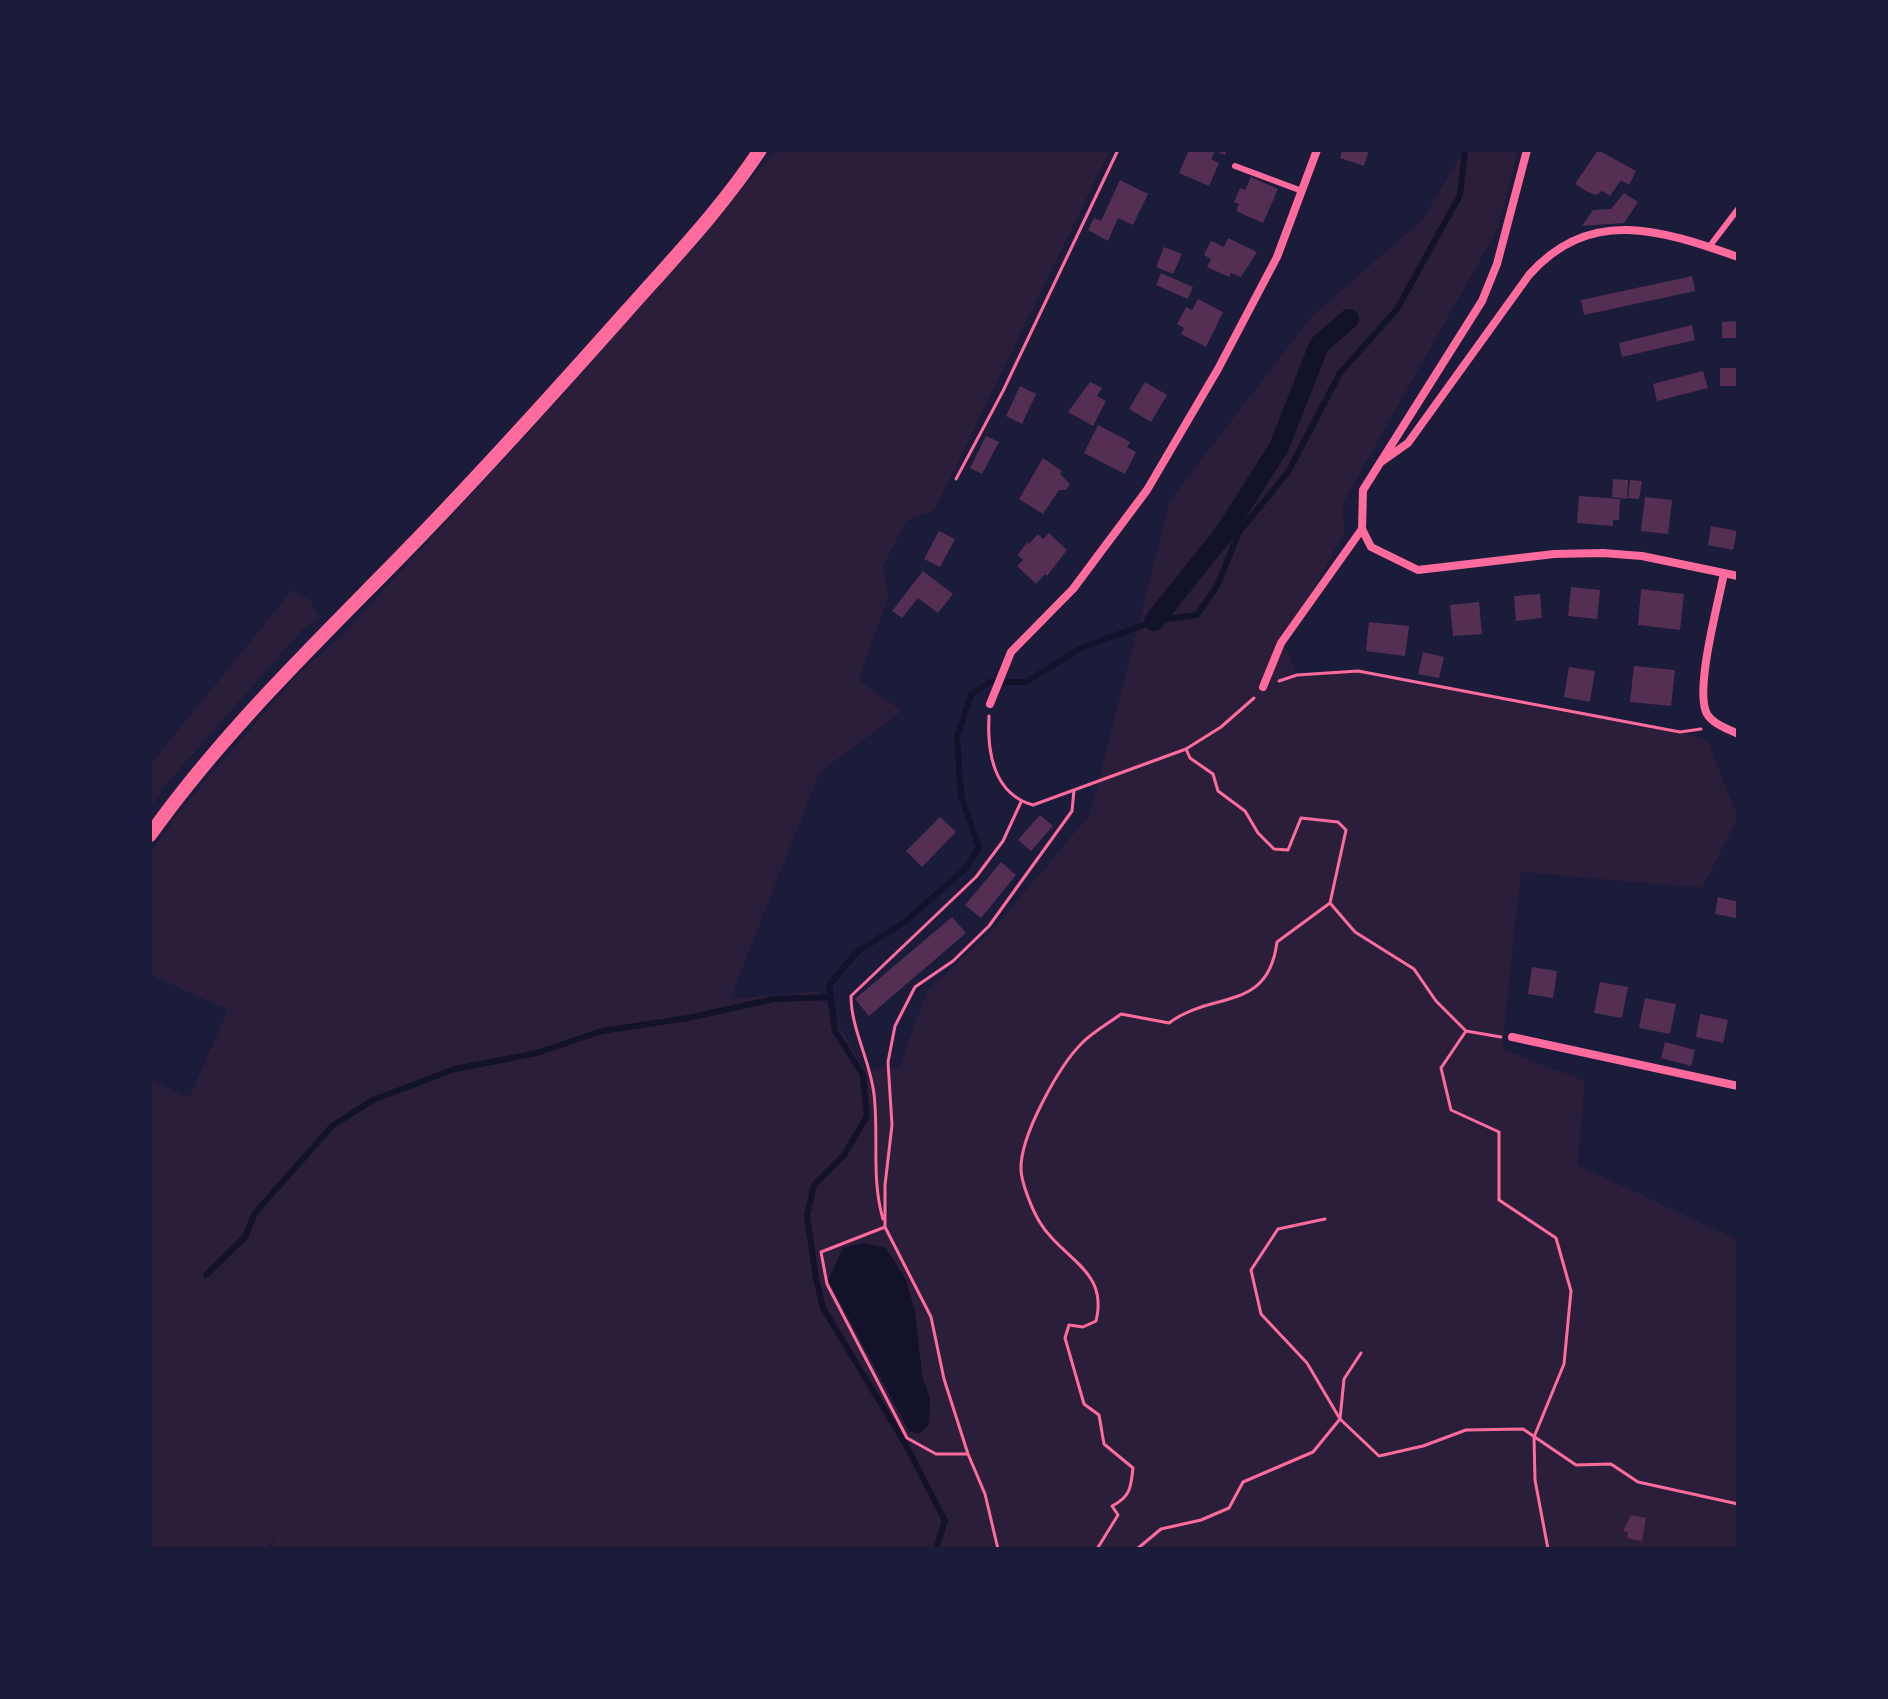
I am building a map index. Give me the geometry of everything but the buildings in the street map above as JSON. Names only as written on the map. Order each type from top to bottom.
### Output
[{"type":"street","points":[[150,835],[178,796],[281,679],[490,464],[649,286],[725,199],[760,150]]},
{"type":"street","points":[[990,704],[1011,652],[1073,589],[1147,490],[1218,369],[1277,257],[1317,150]]},
{"type":"street","points":[[1527,150],[1497,264],[1482,301],[1363,490],[1362,529],[1371,547],[1418,570],[1554,554],[1603,553],[1738,576]]},
{"type":"street","points":[[1377,464],[1408,443],[1529,275],[1548,253],[1566,242],[1593,232],[1654,232],[1738,257]]},
{"type":"street","points":[[1263,687],[1281,643],[1362,529]]},
{"type":"street","points":[[1724,573],[1703,690],[1707,713],[1721,727],[1738,734]]},
{"type":"street","points":[[1512,1037],[1738,1086]]},
{"type":"lane","points":[[1235,166],[1302,191]]},
{"type":"lane","points":[[1709,247],[1738,209]]},
{"type":"path","points":[[956,479],[1003,391],[1118,150]]},
{"type":"path","points":[[990,704],[990,758],[997,775],[1022,801],[1044,802],[1186,749],[1221,727],[1263,687],[1297,675],[1358,671],[1680,732],[1721,727]]},
{"type":"path","points":[[1097,1549],[1118,1515],[1112,1506],[1125,1500],[1130,1491],[1133,1468],[1104,1444],[1099,1415],[1084,1404],[1065,1338],[1069,1325],[1083,1327],[1096,1321],[1100,1304],[1094,1280],[1039,1221],[1021,1169],[1030,1130],[1056,1079],[1081,1043],[1121,1014],[1169,1023],[1186,1010],[1258,988],[1275,961],[1277,942],[1330,903],[1346,830],[1338,822],[1301,818],[1288,850],[1274,849],[1258,833],[1245,811],[1218,791],[1213,774],[1190,758],[1186,749]]},
{"type":"path","points":[[885,1227],[885,1185],[892,1125],[888,1062],[903,1005],[927,976],[953,961],[989,926],[1072,811],[1074,790]]},
{"type":"path","points":[[998,1549],[985,1494],[968,1454],[944,1379],[931,1317],[885,1227],[876,1196],[874,1092],[851,1011],[851,996],[940,916],[976,877],[1003,841],[1022,801]]},
{"type":"path","points":[[1330,903],[1355,932],[1414,969],[1436,1001],[1466,1031],[1512,1037]]},
{"type":"path","points":[[1466,1031],[1441,1068],[1451,1110],[1499,1132],[1499,1200],[1556,1238],[1571,1291],[1564,1364],[1534,1437],[1535,1480],[1548,1549]]},
{"type":"path","points":[[1325,1219],[1278,1229],[1251,1270],[1261,1314],[1307,1363],[1340,1419],[1379,1456],[1423,1446],[1466,1430],[1523,1429],[1576,1465],[1611,1464],[1638,1482],[1738,1504]]},
{"type":"path","points":[[885,1227],[821,1252],[827,1284],[907,1438],[936,1454],[968,1454]]},
{"type":"path","points":[[1137,1549],[1161,1529],[1201,1520],[1229,1508],[1243,1482],[1313,1452],[1340,1419],[1344,1379],[1361,1353]]},
{"type":"shaded area","points":[[776,150],[1110,150],[934,511],[907,520],[883,566],[888,599],[858,680],[902,711],[820,772],[730,999],[819,991],[864,1069],[899,1068],[927,991],[994,929],[1090,814],[1170,500],[1312,316],[1423,219],[1464,150],[1518,150],[1497,230],[1343,503],[1344,532],[1285,645],[1297,675],[1358,671],[1680,732],[1708,741],[1738,818],[1702,888],[1521,872],[1502,1049],[1585,1081],[1578,1165],[1738,1240],[1738,1549],[270,1549],[276,1534],[267,1549],[150,1549],[150,1079],[189,1098],[228,1010],[150,975],[150,853],[184,806],[298,674],[343,634],[559,399]],"holes":[[[915,1311],[922,1376],[930,1398],[929,1424],[919,1434]]]},
{"type":"shaded area","points":[[292,590],[310,600],[319,618],[303,629],[166,784],[150,808],[150,765]]},
{"type":"shaded area","points":[[863,1243],[886,1248],[906,1280],[915,1311],[922,1376],[930,1398],[929,1425],[919,1434],[909,1431],[828,1280],[843,1248]]},
{"type":"waterway","points":[[936,1549],[945,1521],[906,1445],[823,1308],[816,1279],[807,1216],[814,1185],[844,1155],[867,1116],[863,1075],[835,1031],[829,985],[857,952],[906,921],[967,867],[979,847],[961,796],[957,737],[971,695],[990,682],[1026,682],[1081,648],[1154,621],[1197,615],[1217,586],[1239,532],[1288,472],[1340,373],[1397,309],[1460,195],[1465,150]]},
{"type":"waterway","points":[[1154,621],[1225,532],[1279,447],[1319,345],[1349,319]]},
{"type":"waterway","points":[[206,1275],[245,1237],[255,1213],[332,1126],[373,1100],[455,1069],[537,1053],[602,1031],[688,1018],[774,999],[830,997]]}]
